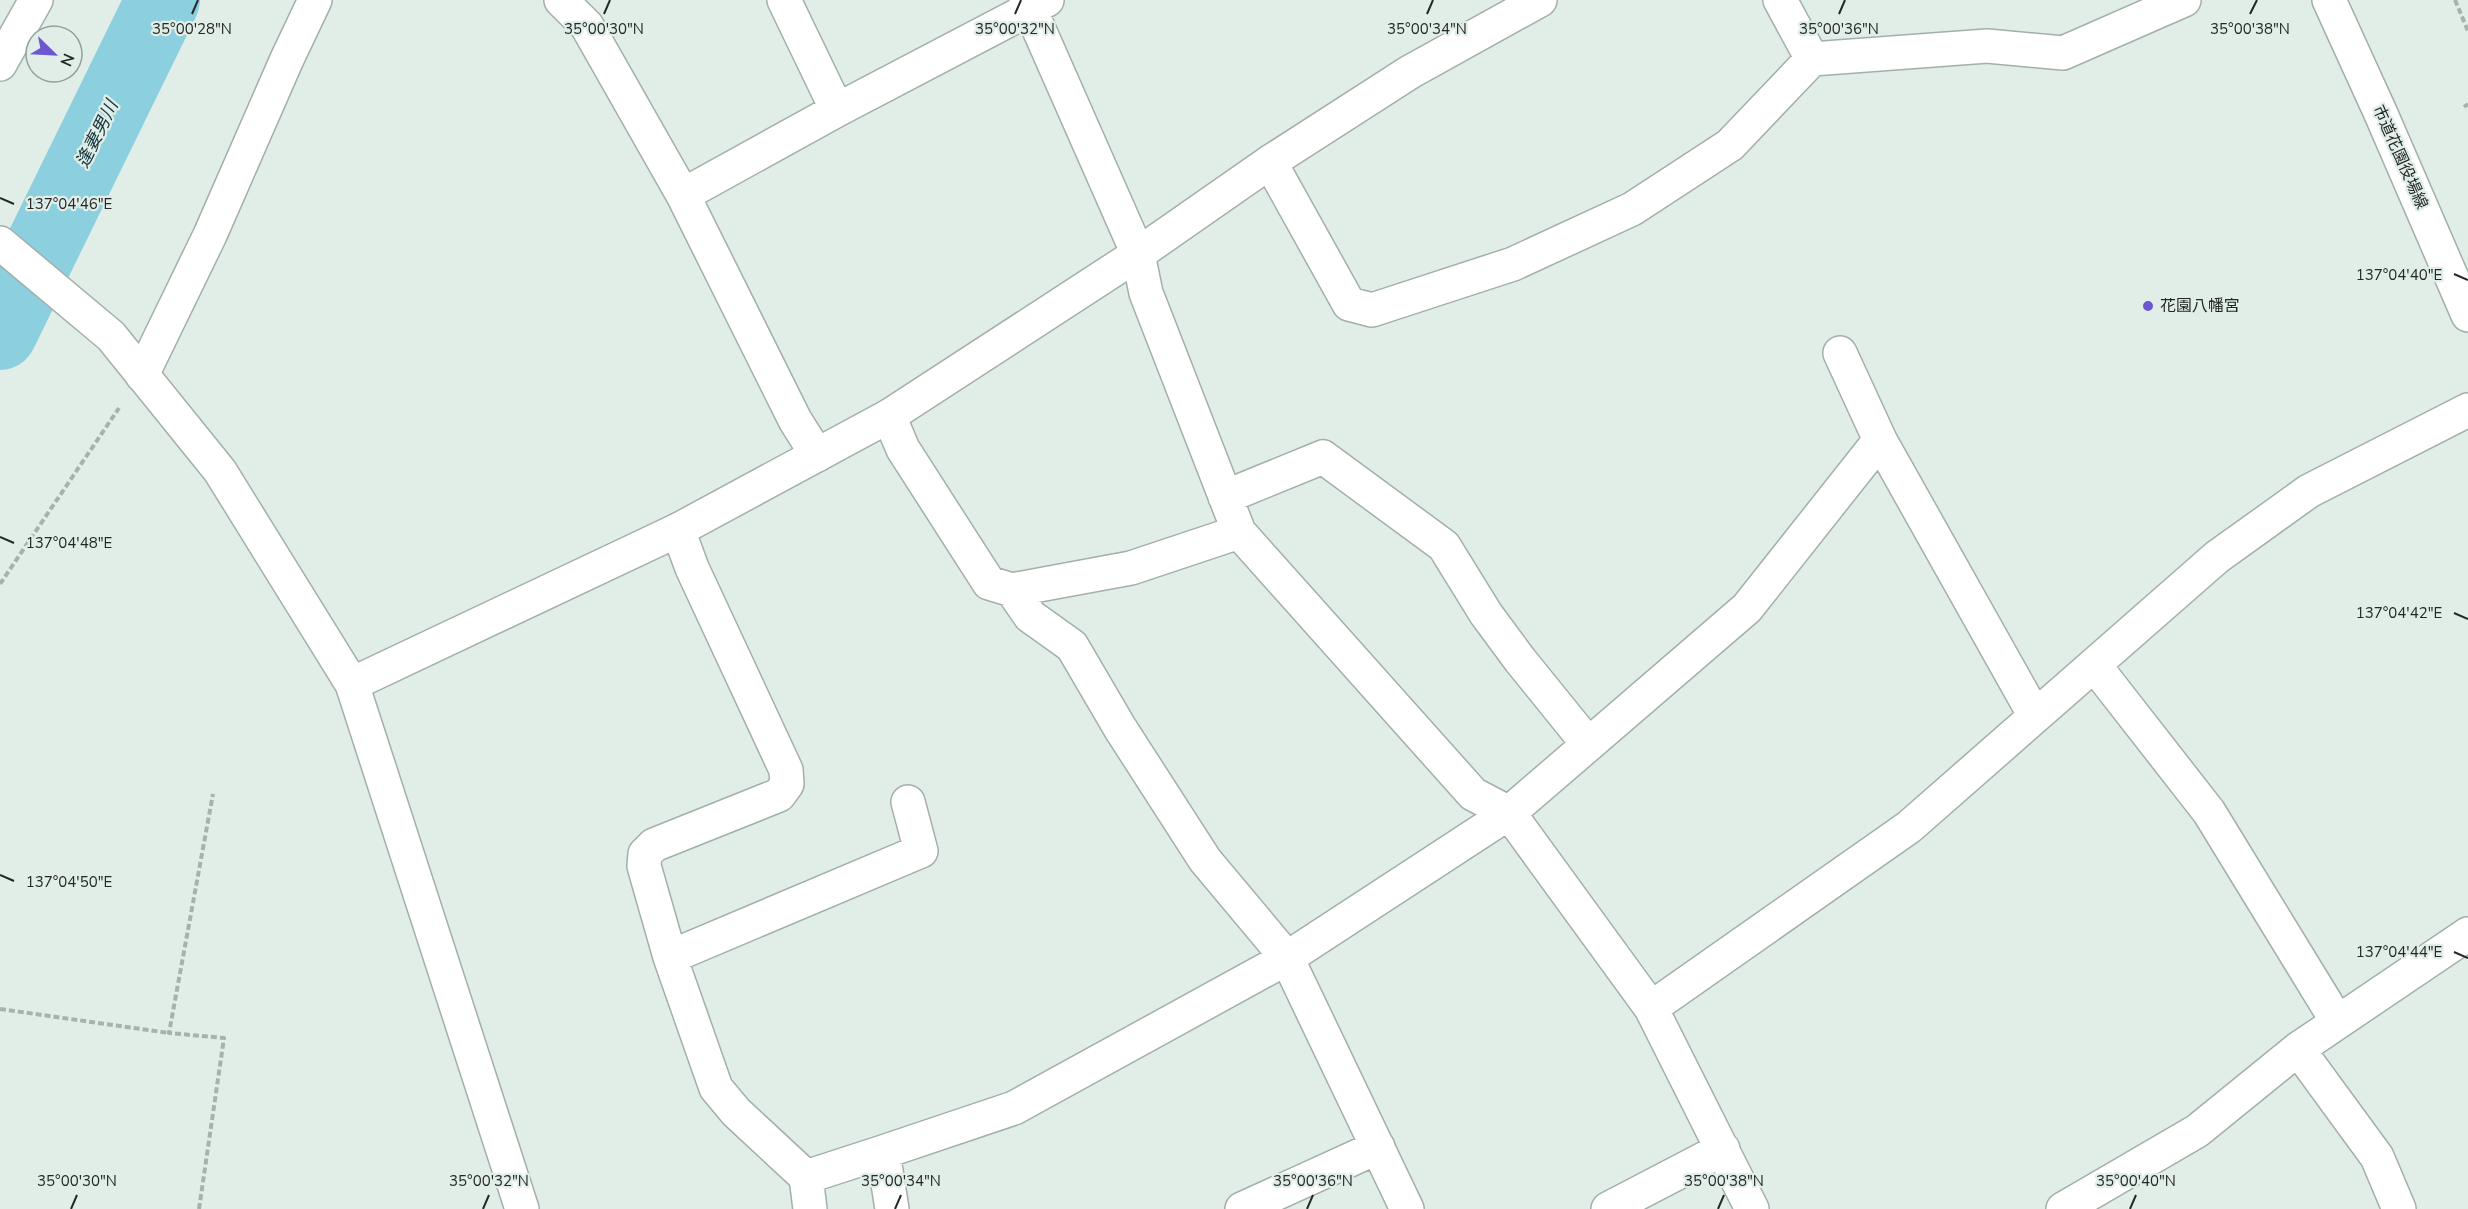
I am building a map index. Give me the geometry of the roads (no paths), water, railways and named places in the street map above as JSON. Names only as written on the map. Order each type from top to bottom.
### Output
[{"type":"street","points":[[0,64],[36,0]]},
{"type":"street","points":[[142,375],[210,235],[315,0]]},
{"type":"street","points":[[561,0],[586,26],[683,195],[795,420],[817,455]]},
{"type":"street","points":[[784,0],[837,110]]},
{"type":"street","points":[[352,684],[678,530],[889,416],[1138,254],[1270,162],[1410,72],[1540,0]]},
{"type":"street","points":[[1780,0],[1812,59]]},
{"type":"street","points":[[1270,162],[1349,304],[1372,310],[1513,264],[1632,209],[1730,145],[1812,59],[1987,46],[2063,53],[2184,0]]},
{"type":"street","name":"市道花園役場線","points":[[2328,0],[2381,114],[2468,315]]},
{"type":"street","points":[[683,195],[1034,3],[1138,254],[1146,293],[1239,532],[1473,794],[1509,813],[1651,1008],[1752,1209]]},
{"type":"street","points":[[0,243],[111,336],[220,471],[352,684],[522,1209]]},
{"type":"street","points":[[1840,353],[1880,440],[2035,716]]},
{"type":"street","points":[[1651,1008],[1910,827],[2217,557],[2309,491],[2468,410]]},
{"type":"street","points":[[889,416],[903,449],[989,583],[1012,590],[1131,568],[1239,532]]},
{"type":"street","points":[[806,1177],[1014,1108],[1287,958],[1509,813],[1747,608],[1880,440]]},
{"type":"street","points":[[1225,497],[1323,457],[1444,546],[1507,642],[1588,744]]},
{"type":"street","points":[[678,530],[692,568],[786,770],[787,784],[779,795],[654,845],[645,854],[644,866],[670,957],[716,1088],[736,1112],[806,1177],[810,1209]]},
{"type":"street","points":[[1012,590],[1030,616],[1072,646],[1120,728],[1205,860],[1287,958],[1407,1209]]},
{"type":"street","points":[[2095,666],[2209,812],[2337,1021]]},
{"type":"street","points":[[670,957],[921,851],[908,802]]},
{"type":"street","points":[[2063,1209],[2197,1131],[2298,1048],[2468,933]]},
{"type":"street","points":[[2298,1048],[2377,1157],[2399,1209]]},
{"type":"street","points":[[1242,1209],[1378,1147]]},
{"type":"street","points":[[1608,1209],[1723,1149]]},
{"type":"street","points":[[883,1152],[892,1209]]},
{"type":"waterway","name":"逢妻男川","points":[[0,333],[163,0]]},
{"type":"place","name":"花園八幡宮","points":[[2148,306]]}]
